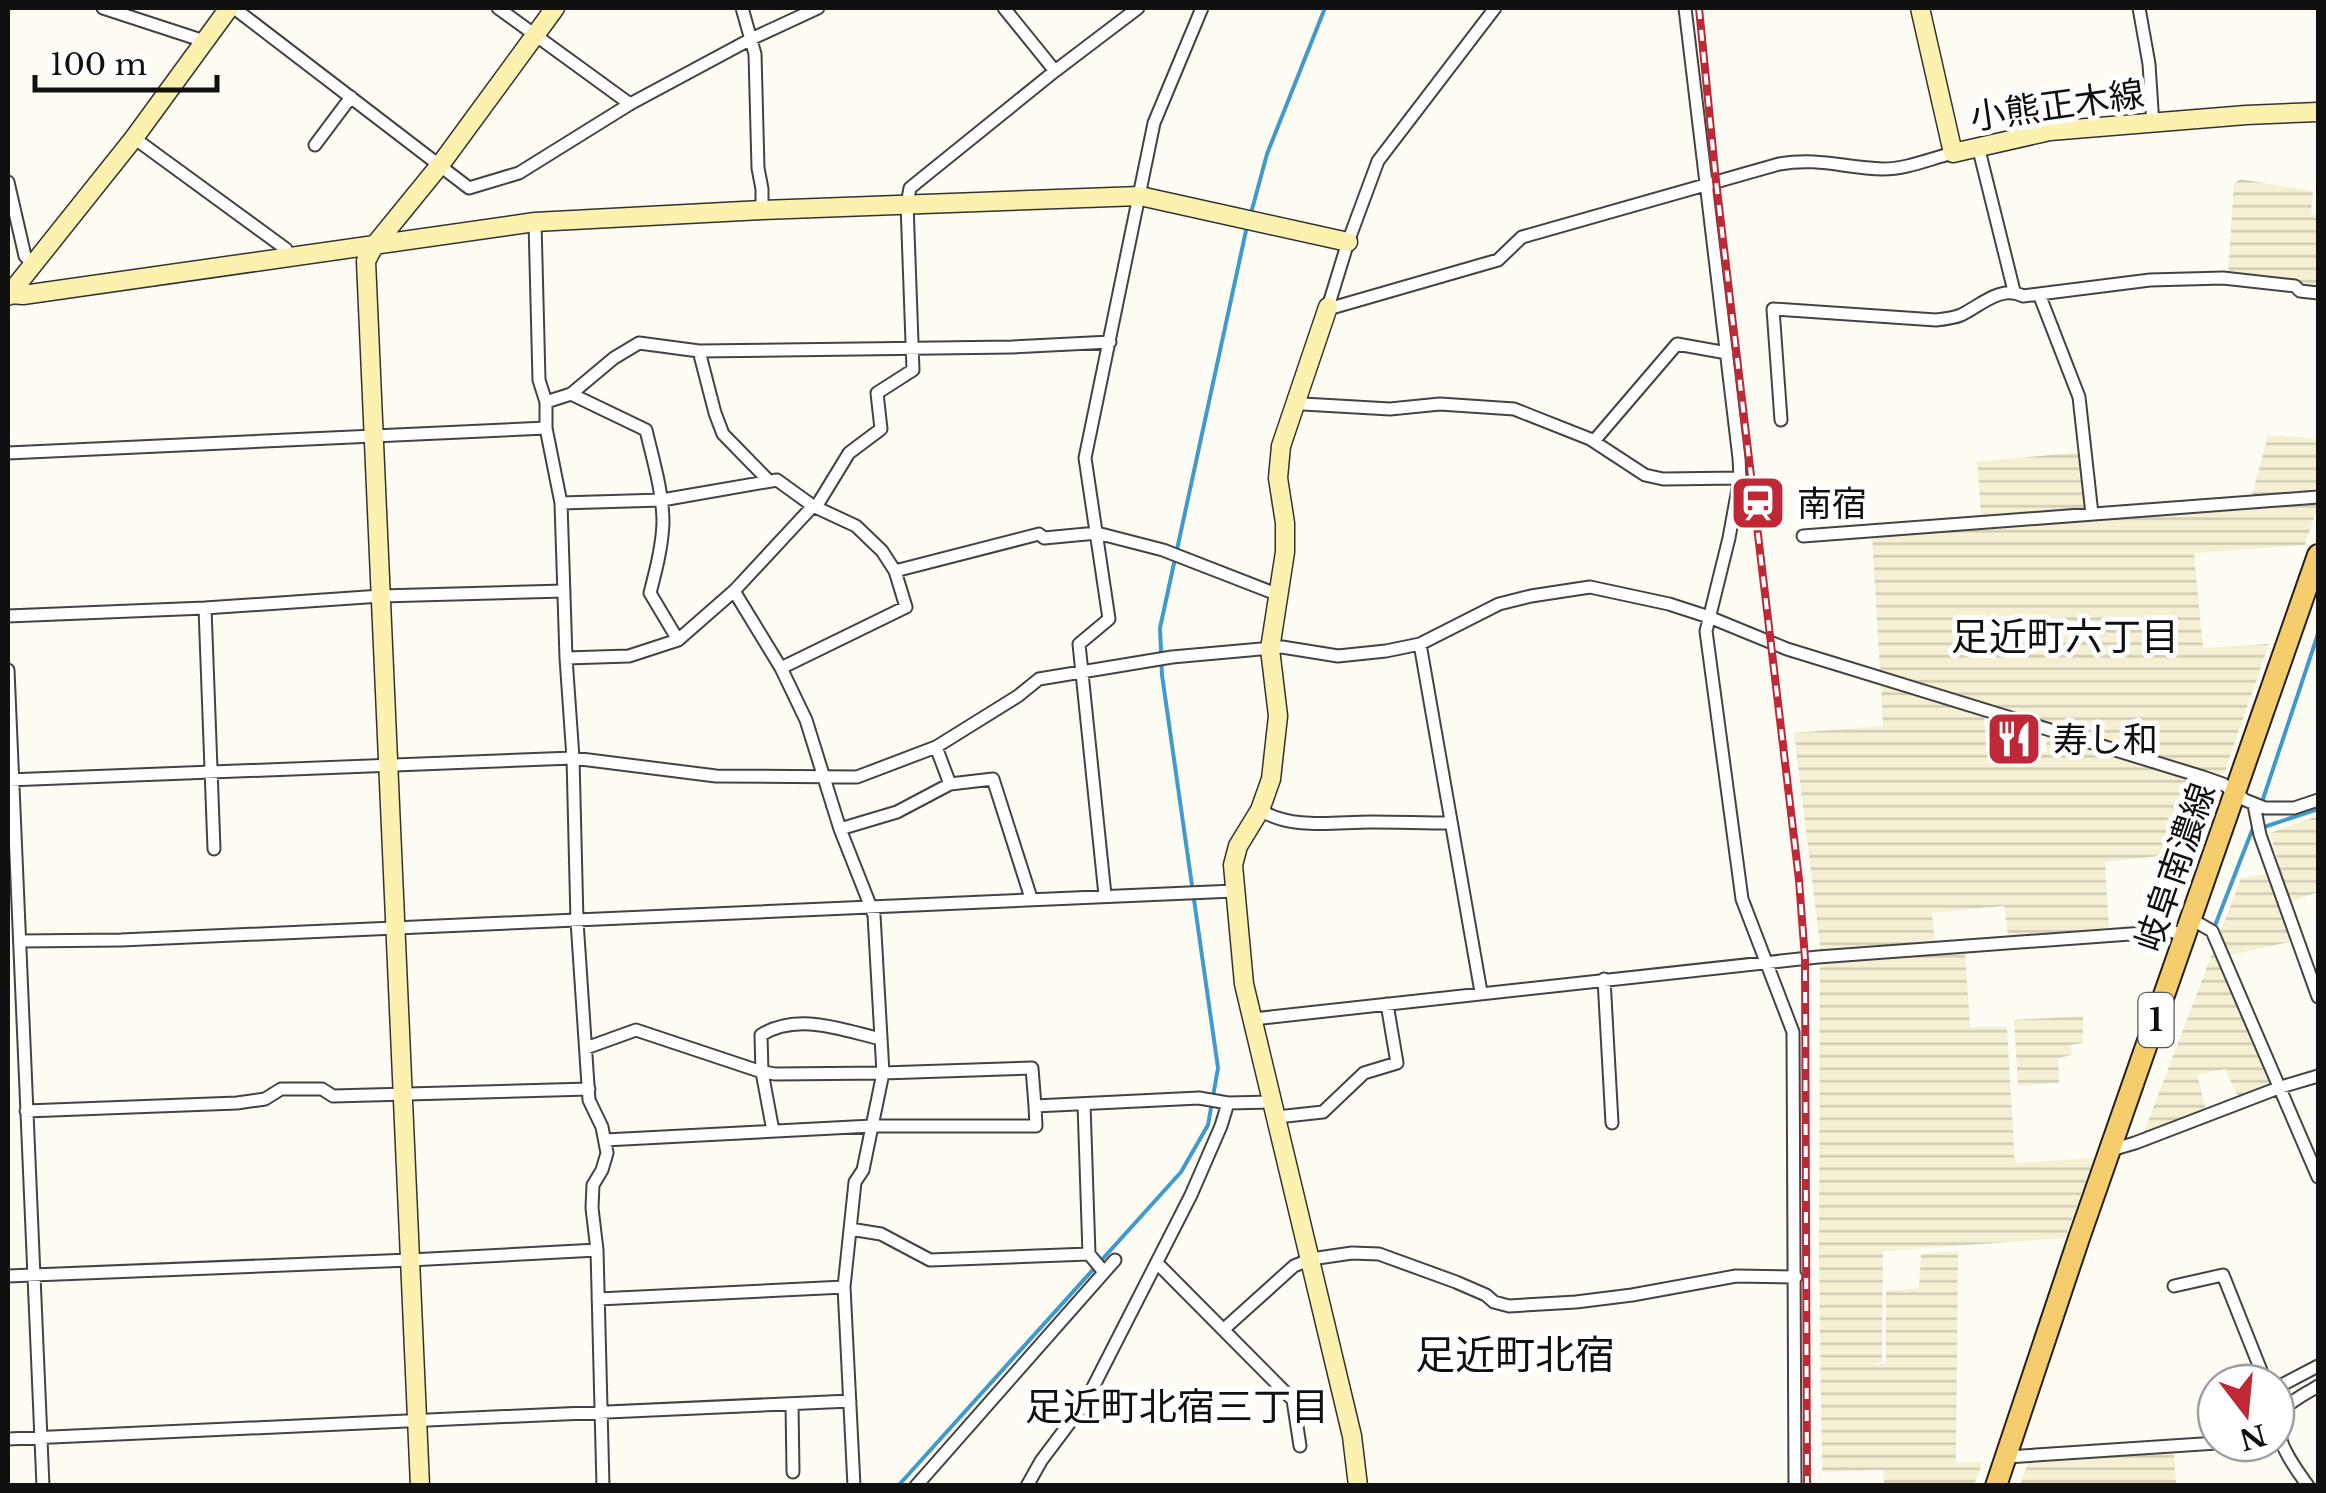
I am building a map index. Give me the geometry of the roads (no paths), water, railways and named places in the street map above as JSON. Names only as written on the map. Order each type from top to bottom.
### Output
[{"type":"main road","name":"岐阜南濃線","points":[[1996,1486],[2318,555]]},
{"type":"street","points":[[103,8],[204,41]]},
{"type":"street","points":[[9,295],[30,260],[134,138],[231,8],[468,188],[519,173],[630,104],[814,8]]},
{"type":"street","points":[[498,8],[630,104]]},
{"type":"street","points":[[420,1486],[366,261],[555,8]]},
{"type":"street","points":[[742,8],[755,54],[762,210]]},
{"type":"street","points":[[1004,8],[1054,71]]},
{"type":"street","points":[[566,658],[629,656],[678,640],[734,590],[814,506],[849,453],[881,428],[876,393],[914,370],[906,204],[910,188],[1138,8]]},
{"type":"street","points":[[1105,895],[1079,644],[1109,619],[1085,458],[1154,122],[1202,8]]},
{"type":"street","points":[[1354,1483],[1352,1436],[1244,984],[1233,865],[1238,846],[1260,810],[1271,780],[1276,747],[1278,716],[1270,649],[1285,552],[1278,478],[1280,446],[1378,161],[1495,8]]},
{"type":"street","points":[[1686,8],[1740,478],[1706,631],[1742,900],[1793,1032],[1795,1486]]},
{"type":"street","name":"小熊正木線","points":[[1920,8],[1953,153],[2050,131],[2318,112]]},
{"type":"street","points":[[2139,8],[2149,64],[2152,124]]},
{"type":"street","points":[[316,145],[351,97]]},
{"type":"street","points":[[134,138],[286,249],[289,256]]},
{"type":"street","points":[[1978,146],[2014,292]]},
{"type":"street","points":[[1328,307],[1498,260],[1522,237],[1778,164],[1824,161],[1882,169],[1907,168],[1953,153]]},
{"type":"street","points":[[8,182],[30,260]]},
{"type":"street","points":[[9,295],[535,222],[906,204],[1140,196],[1348,242]]},
{"type":"street","points":[[535,222],[539,380],[546,402],[546,428],[560,503],[577,921],[589,1100],[607,1154],[593,1185],[592,1208],[603,1486]]},
{"type":"street","points":[[8,254],[30,260]]},
{"type":"street","points":[[1781,420],[1772,309],[1936,320],[1959,316],[1990,298],[2014,292],[2023,296],[2150,280],[2223,278],[2295,286],[2300,291],[2318,293]]},
{"type":"street","points":[[2039,294],[2081,409],[2092,514]]},
{"type":"street","points":[[546,402],[570,394],[639,343],[699,351],[1110,342]]},
{"type":"street","points":[[1594,440],[1677,344],[1727,353]]},
{"type":"street","points":[[699,351],[723,434],[769,481]]},
{"type":"street","points":[[570,394],[646,430],[662,500],[663,524],[650,593],[678,640]]},
{"type":"street","points":[[1295,401],[1390,409],[1440,404],[1514,408],[1594,440],[1646,475],[1663,480],[1740,478]]},
{"type":"street","points":[[8,453],[546,428]]},
{"type":"street","points":[[560,503],[662,500],[777,480],[814,506],[856,526],[882,550],[895,572],[906,607],[782,668]]},
{"type":"street","points":[[1803,536],[2318,497]]},
{"type":"street","points":[[895,572],[1039,534],[1044,538],[1097,533],[1164,550],[1279,595]]},
{"type":"street","points":[[10,780],[573,758],[716,776],[857,776],[936,747],[1039,679],[1172,657],[1282,647],[1338,656],[1386,651],[1420,644],[1499,604],[1590,587],[1669,604],[1786,649],[2115,748],[2223,784],[2254,805],[2278,810],[2318,800]]},
{"type":"street","points":[[734,590],[782,668],[806,720],[840,829],[874,915],[884,1073],[863,1170],[855,1182],[844,1287],[854,1486]]},
{"type":"street","points":[[8,616],[381,596],[564,591]]},
{"type":"street","points":[[205,608],[214,849]]},
{"type":"street","points":[[1420,644],[1480,992]]},
{"type":"street","points":[[8,670],[43,1486]]},
{"type":"street","points":[[936,747],[950,784]]},
{"type":"street","points":[[840,829],[897,812],[950,784],[992,779],[1031,898]]},
{"type":"street","points":[[2254,805],[2258,830],[2318,998]]},
{"type":"street","points":[[1260,810],[1270,816],[1318,824],[1451,823]]},
{"type":"street","points":[[20,941],[121,940],[1234,891]]},
{"type":"street","points":[[1253,1019],[1768,962],[2188,927],[2212,931],[2318,1178]]},
{"type":"street","points":[[1604,979],[1612,1122]]},
{"type":"street","points":[[1035,1106],[1200,1098],[1276,1110],[1323,1112],[1364,1073],[1397,1063],[1387,1004]]},
{"type":"street","points":[[773,1131],[762,1072],[761,1036],[773,1028],[808,1022],[882,1039]]},
{"type":"street","points":[[586,1048],[636,1030],[775,1074],[1032,1068],[1036,1126],[872,1126],[605,1140]]},
{"type":"street","points":[[2111,1150],[2318,1076]]},
{"type":"street","points":[[26,1111],[237,1103],[265,1099],[281,1089],[322,1088],[333,1096],[589,1089]]},
{"type":"street","points":[[1027,1486],[1086,1401],[1198,1178],[1228,1103]]},
{"type":"street","points":[[1084,1104],[1090,1254],[1104,1272]]},
{"type":"street","points":[[850,1229],[880,1234],[930,1260],[1090,1254]]},
{"type":"street","points":[[8,1276],[596,1250]]},
{"type":"street","points":[[1224,1329],[1294,1266],[1352,1253],[1379,1254],[1509,1306],[1632,1295],[1736,1276],[1796,1277]]},
{"type":"street","points":[[916,1486],[1115,1260]]},
{"type":"street","points":[[1157,1263],[1293,1400],[1300,1446]]},
{"type":"street","points":[[2174,1286],[2223,1275],[2258,1363]]},
{"type":"street","points":[[598,1299],[844,1287]]},
{"type":"street","points":[[2308,1486],[2278,1438],[2280,1418],[2288,1405],[2318,1386]]},
{"type":"street","points":[[8,1438],[850,1401]]},
{"type":"street","points":[[792,1404],[793,1472]]},
{"type":"street","points":[[2007,1458],[2196,1444]]},
{"type":"waterway","points":[[1250,217],[1267,154],[1325,8]]},
{"type":"waterway","points":[[898,1486],[1181,1172],[1208,1125],[1218,1068],[1162,675],[1160,628],[1247,226]]},
{"type":"waterway","points":[[2261,805],[2318,634]]},
{"type":"waterway","points":[[2261,828],[2318,809]]},
{"type":"waterway","points":[[2216,923],[2253,828]]},
{"type":"railway","points":[[1699,8],[1805,959],[1807,1486]]},
{"type":"place","name":"南宿","points":[[1758,503]]},
{"type":"place","name":"寿し和","points":[[2014,739]]},
{"type":"district","name":"足近町六丁目","points":[[2065,636]]},
{"type":"district","name":"足近町北宿","points":[[1515,1355]]},
{"type":"district","name":"足近町北宿三丁目","points":[[1177,1406]]}]
